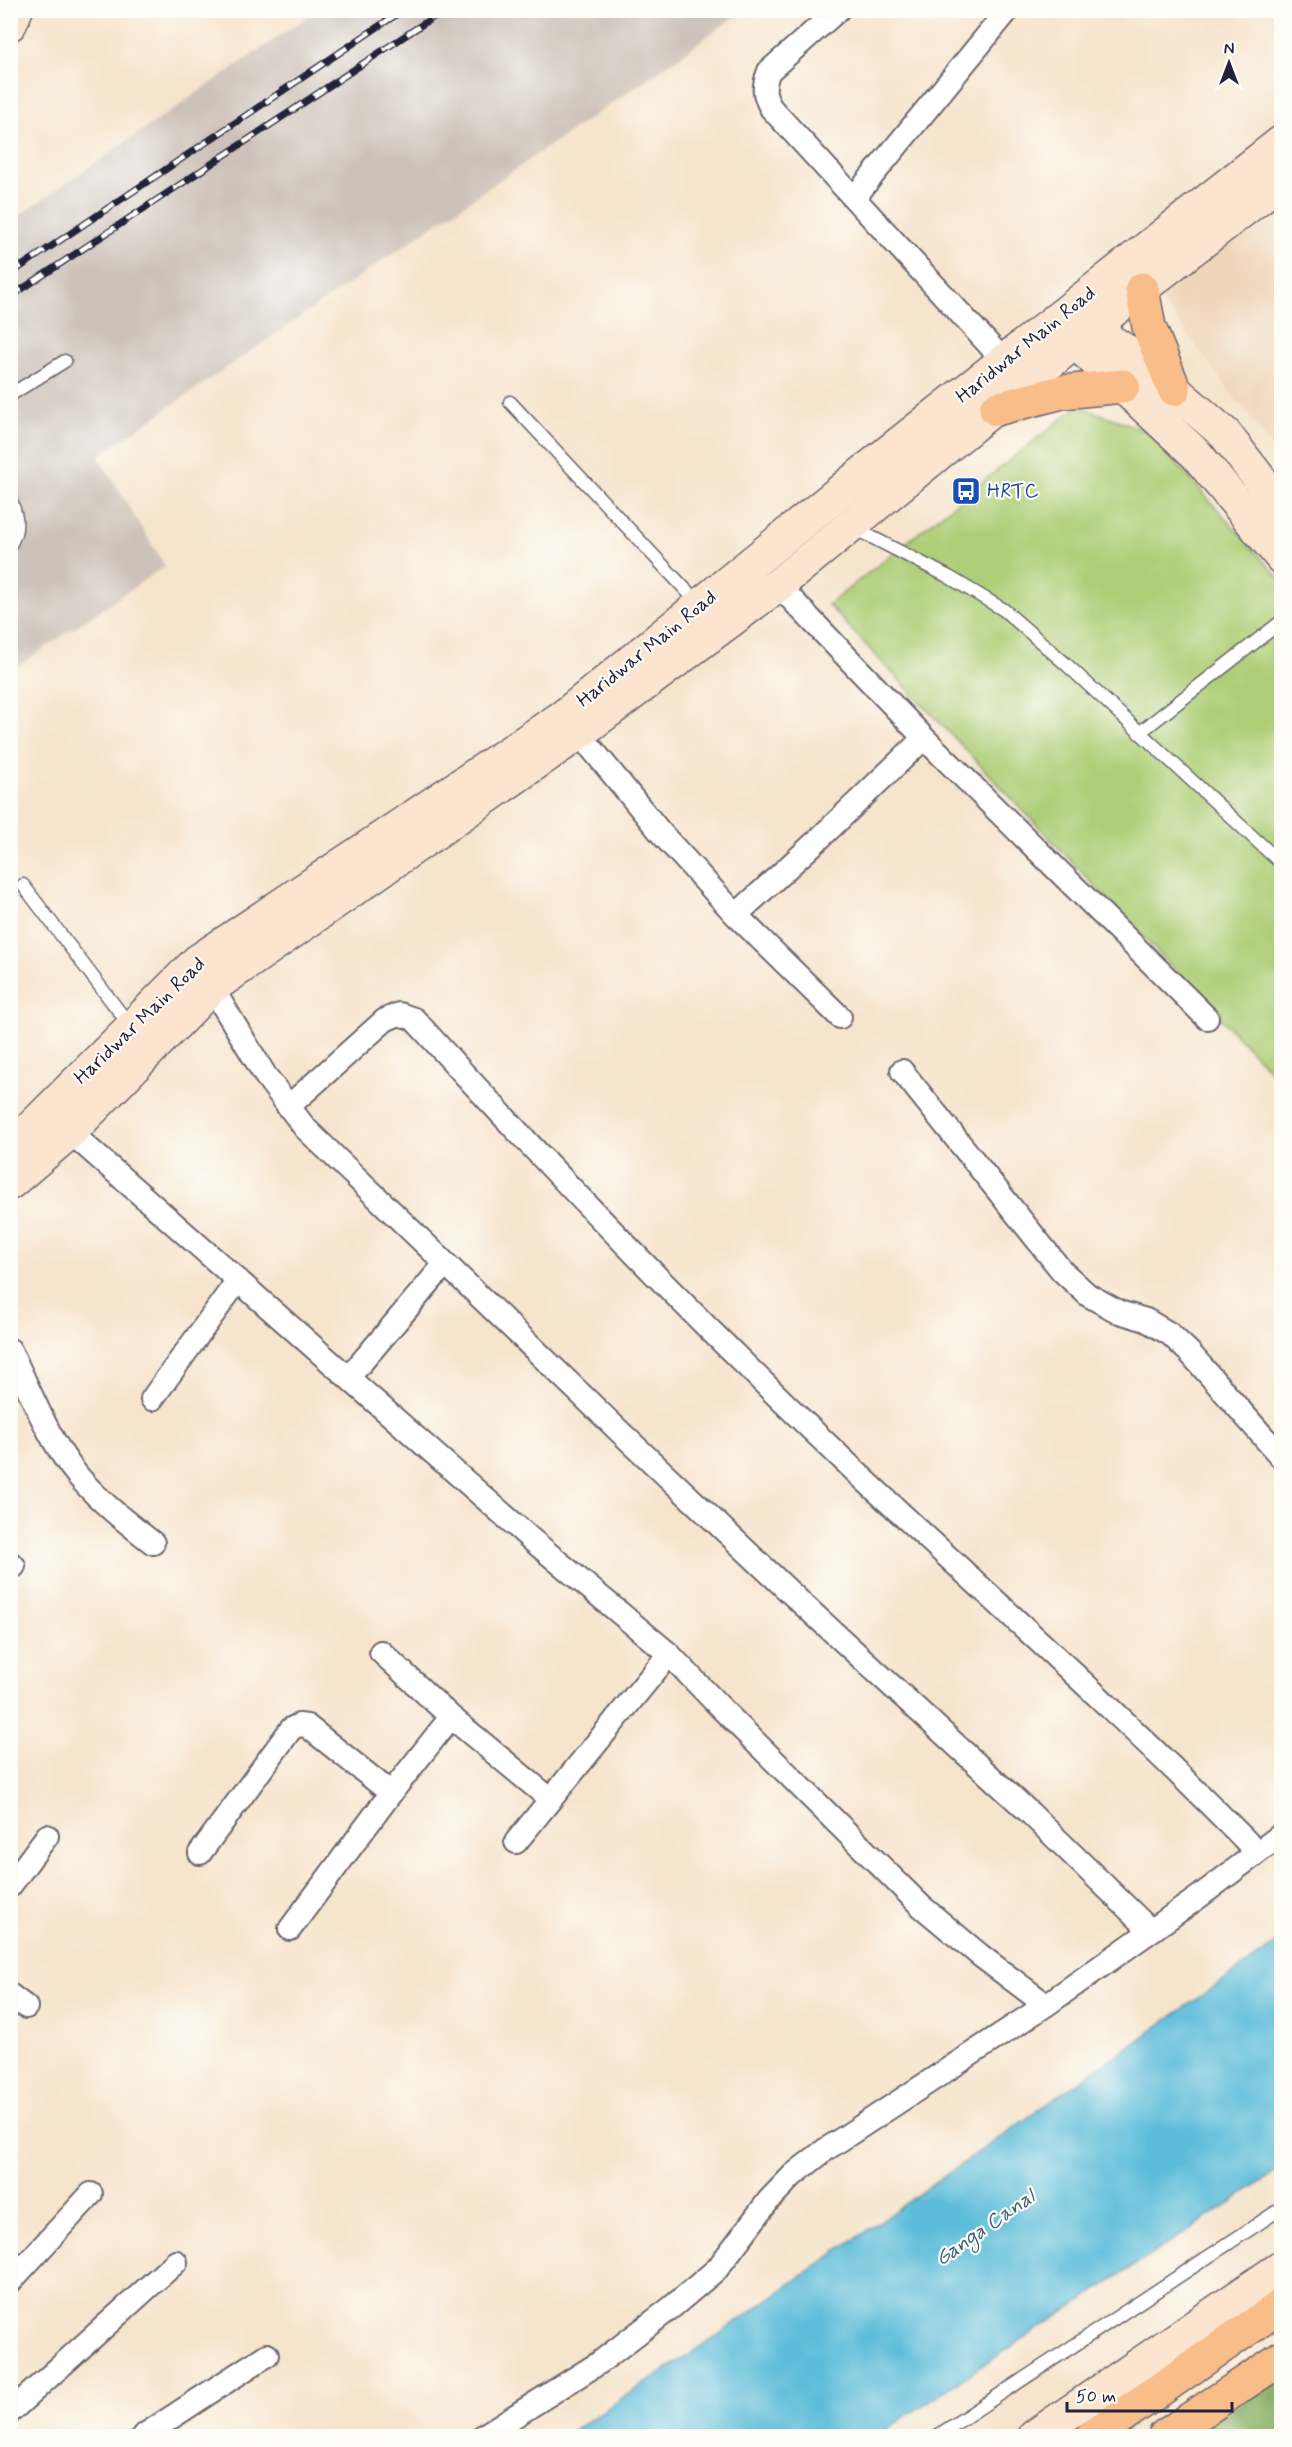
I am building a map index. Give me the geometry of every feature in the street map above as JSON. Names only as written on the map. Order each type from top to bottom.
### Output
[{"type":"main road","points":[[10,24],[16,10]]},
{"type":"main road","name":"Haridwar Main Road","points":[[10,1149],[132,1028],[205,975],[778,585],[996,408],[1075,324],[1281,142]]},
{"type":"main road","name":"Haridwar Main Road","points":[[572,724],[700,606],[891,450],[1005,362],[1142,289],[1281,180]]},
{"type":"main road","points":[[1142,289],[1149,327],[1174,389]]},
{"type":"main road","points":[[1075,324],[1123,387],[1197,455],[1281,558]]},
{"type":"main road","points":[[1075,324],[1174,389],[1225,434],[1281,508]]},
{"type":"main road","points":[[996,408],[1062,392],[1123,387]]},
{"type":"main road","name":"Haridwar Main Road","points":[[10,1183],[70,1132],[205,975]]},
{"type":"main road","points":[[1035,2436],[1281,2267]]},
{"type":"main road","points":[[1093,2436],[1281,2305]]},
{"type":"main road","points":[[1165,2436],[1281,2358]]},
{"type":"street","points":[[838,10],[769,71],[764,84],[764,96],[771,108],[1005,362]]},
{"type":"street","points":[[854,198],[1008,10]]},
{"type":"street","points":[[778,585],[924,738],[1207,1018]]},
{"type":"street","points":[[572,724],[661,832],[736,915],[840,1017]]},
{"type":"street","points":[[736,915],[924,738]]},
{"type":"street","points":[[205,975],[265,1075],[288,1107],[329,1152],[795,1597],[1030,1813],[1150,1930]]},
{"type":"street","points":[[288,1107],[385,1020],[399,1014],[414,1019],[551,1167],[704,1323],[853,1469],[1172,1766],[1257,1852]]},
{"type":"street","points":[[902,1071],[1062,1271],[1088,1295],[1119,1312],[1146,1320],[1170,1334],[1190,1353],[1281,1458]]},
{"type":"street","points":[[70,1132],[532,1540],[669,1654],[921,1906],[981,1956],[1046,2005]]},
{"type":"street","points":[[349,1377],[445,1264]]},
{"type":"street","points":[[152,1399],[238,1280]]},
{"type":"street","points":[[10,1350],[53,1436],[77,1474],[107,1507],[153,1543]]},
{"type":"street","points":[[381,1652],[451,1717],[550,1799]]},
{"type":"street","points":[[516,1842],[669,1654]]},
{"type":"street","points":[[290,1929],[391,1792],[451,1717]]},
{"type":"street","points":[[200,1853],[291,1729],[299,1725],[307,1726],[391,1792]]},
{"type":"street","points":[[483,2436],[599,2363],[672,2307],[717,2269],[777,2192],[793,2175],[825,2150],[1046,2005],[1196,1899],[1281,1834]]},
{"type":"street","points":[[10,1886],[46,1836]]},
{"type":"street","points":[[10,2282],[91,2194]]},
{"type":"street","points":[[10,2412],[176,2262]]},
{"type":"street","points":[[143,2436],[267,2355]]},
{"type":"lane","points":[[10,395],[65,361]]},
{"type":"lane","points":[[510,402],[700,606]]},
{"type":"lane","points":[[10,498],[18,517],[15,538],[10,545]]},
{"type":"lane","points":[[851,526],[949,577],[1004,610],[1067,665],[1281,864]]},
{"type":"lane","points":[[1139,733],[1281,621]]},
{"type":"lane","points":[[23,885],[132,1028]]},
{"type":"lane","points":[[937,2436],[1281,2208]]},
{"type":"shaded area","points":[[316,11],[742,11],[679,57],[98,456],[165,566],[11,671],[11,221]]},
{"type":"shaded area","points":[[1281,204],[1281,460],[1160,298]]},
{"type":"green space","points":[[1078,406],[1147,431],[1281,580],[1281,1082],[828,605]]},
{"type":"green space","points":[[1281,2376],[1281,2436],[1193,2436]]},
{"type":"water","name":"Ganga Canal","points":[[1281,1940],[1281,2169],[876,2436],[565,2436],[715,2337]]},
{"type":"railway","points":[[10,274],[403,10]]},
{"type":"railway","points":[[10,297],[444,10]]},
{"type":"place","name":"HRTC","points":[[966,491]]}]
